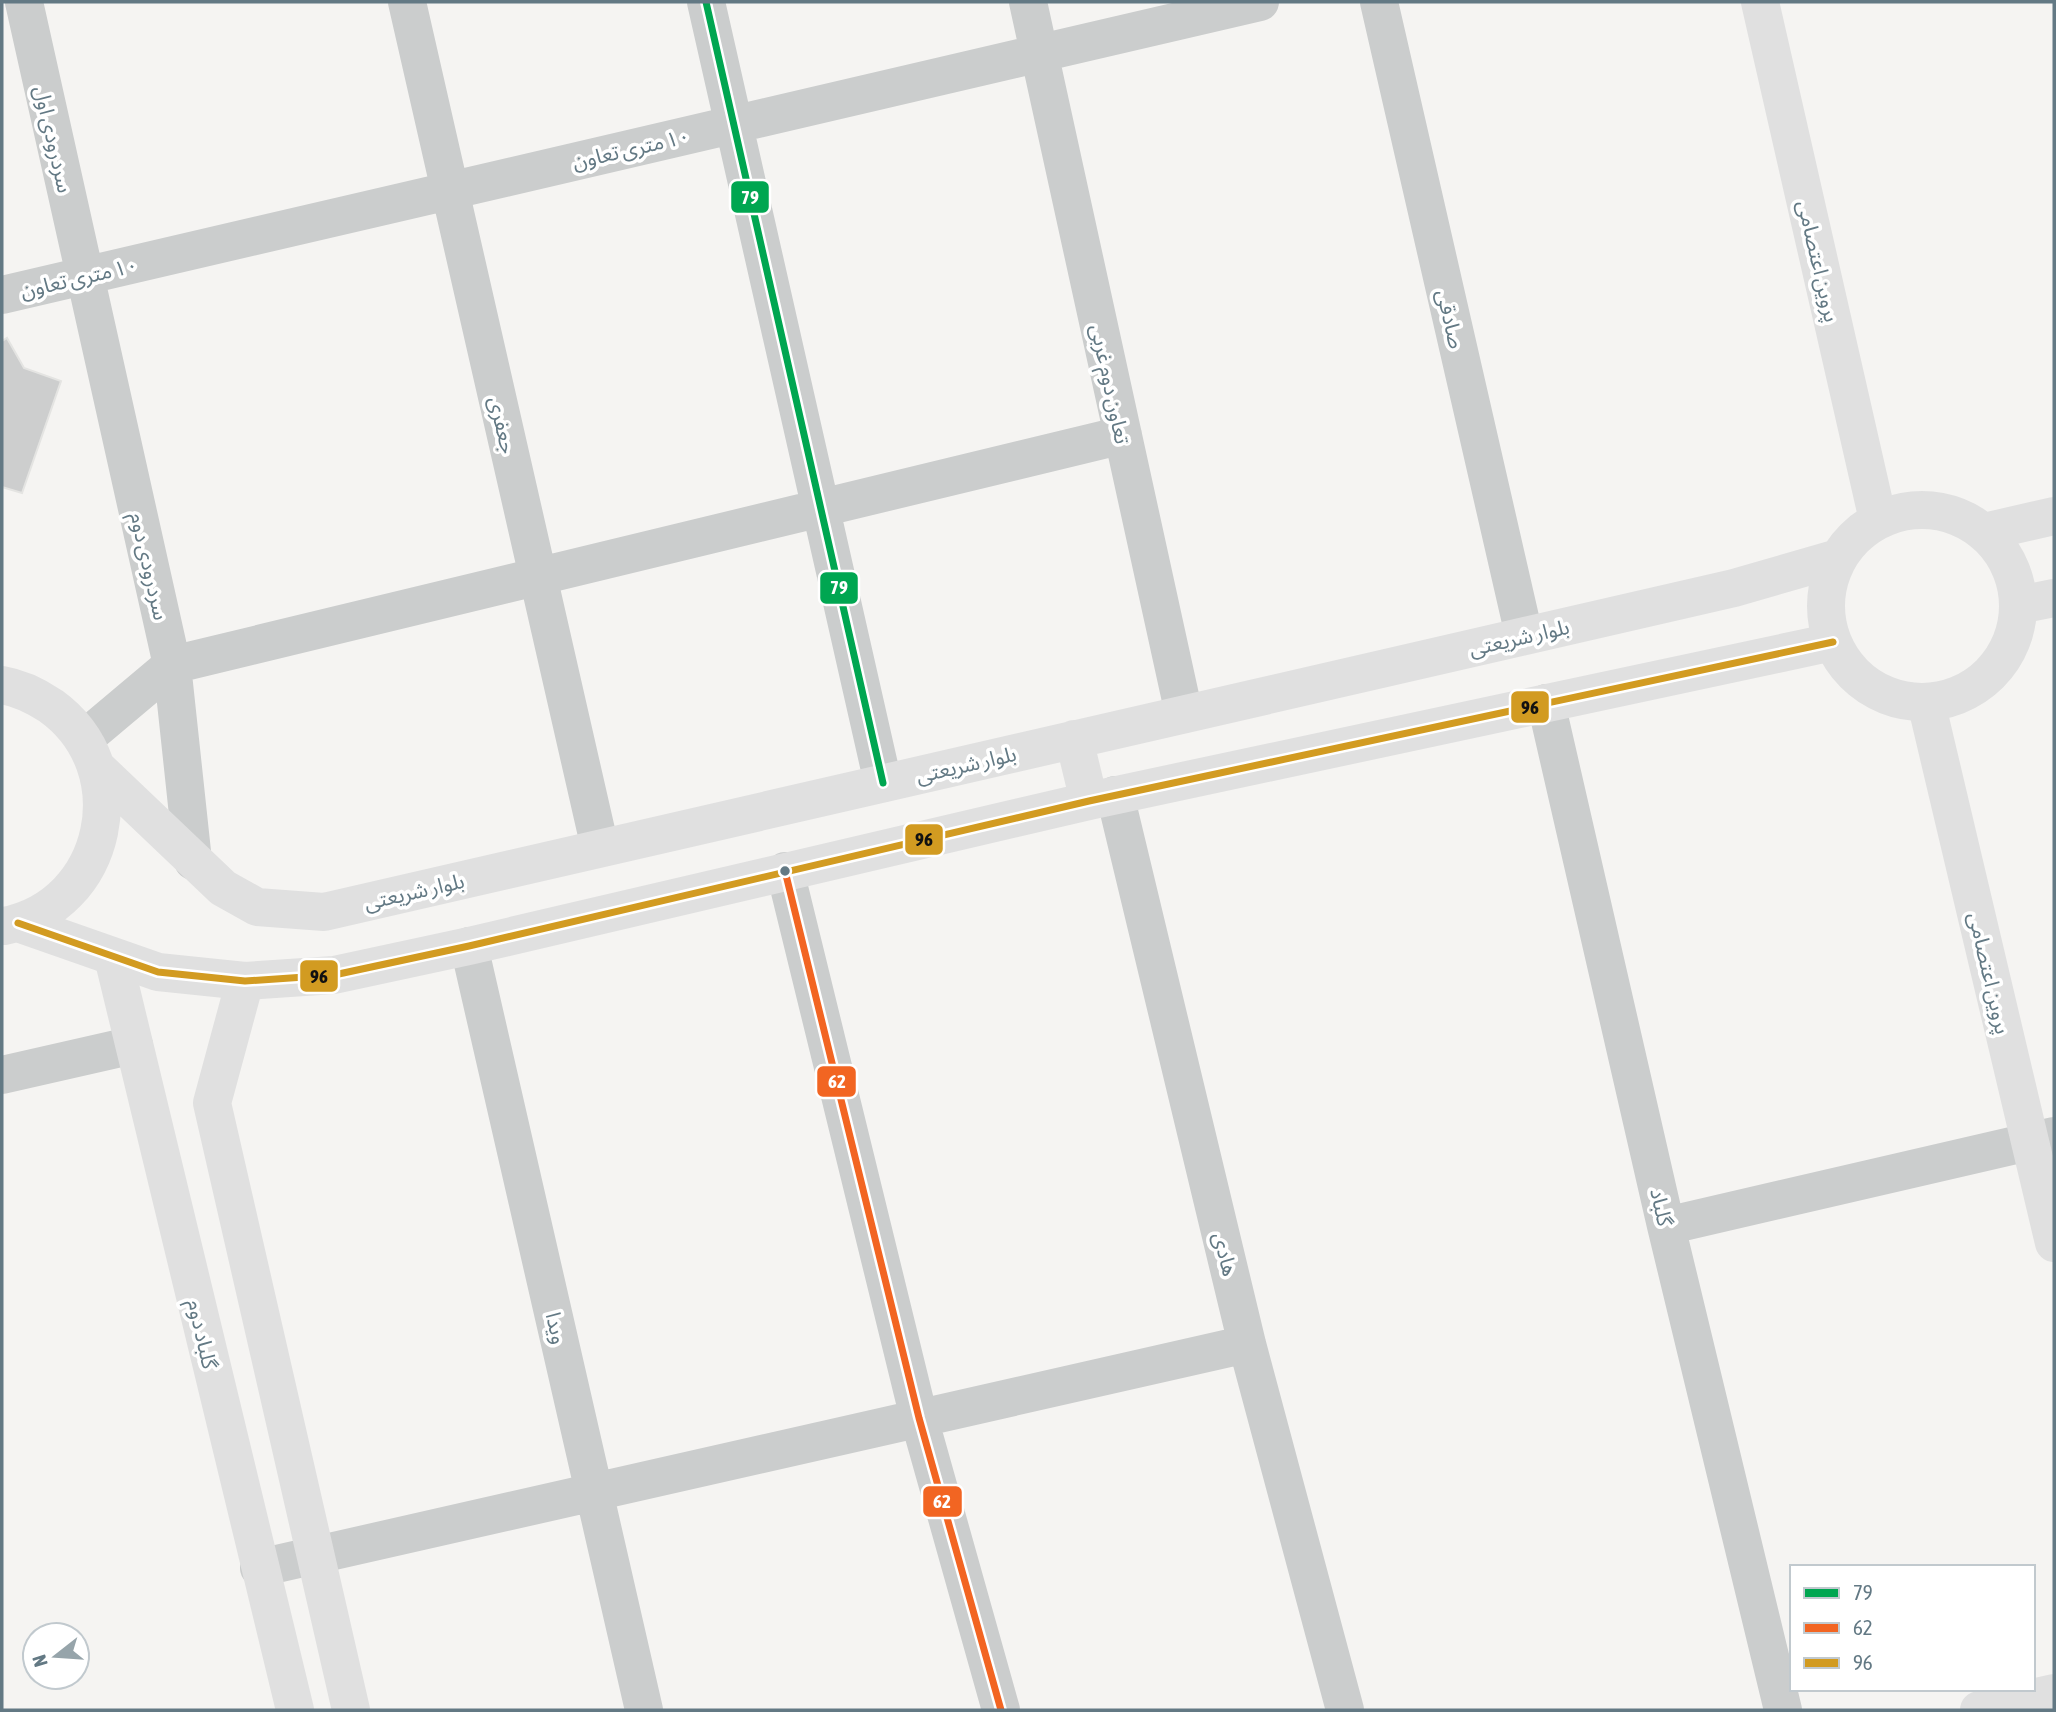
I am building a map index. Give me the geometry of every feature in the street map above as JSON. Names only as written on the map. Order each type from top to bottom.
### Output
[{"type":"main road","name":"پروین اعتصامى","points":[[1760,2],[1878,520]]},
{"type":"main road","points":[[1933,510],[1960,517],[1983,532],[2003,552],[2014,578],[2036,602],[2001,661],[1981,682],[1955,696],[1926,702],[1897,699],[1870,686],[1848,667],[1833,642],[1826,612],[1828,585],[1839,558],[1856,536],[1878,520],[1905,511],[1933,510]]},
{"type":"main road","points":[[1983,532],[2054,516]]},
{"type":"main road","name":"بلوار شریعتى","points":[[2,678],[19,691],[63,715],[91,754],[193,861],[223,888],[257,907],[324,912],[1734,587],[1839,558]]},
{"type":"main road","points":[[10,925],[158,972],[245,981],[334,975],[1102,798],[1833,642]]},
{"type":"main road","name":"پروین اعتصامى","points":[[1926,702],[2042,1139],[2054,1243]]},
{"type":"main road","points":[[1074,739],[1102,798]]},
{"type":"main road","points":[[10,925],[47,910],[71,889],[90,862],[100,832],[103,800],[91,754]]},
{"type":"main road","name":"گلباد دوم","points":[[113,957],[295,1710]]},
{"type":"main road","points":[[245,981],[212,1103],[351,1710]]},
{"type":"main road","points":[[190,1280],[248,1266]]},
{"type":"main road","points":[[1979,1710],[2054,1693]]},
{"type":"street","name":"سردرودی اول","points":[[24,2],[85,275]]},
{"type":"street","name":"جعفری","points":[[407,2],[600,848]]},
{"type":"street","points":[[706,2],[883,783]]},
{"type":"street","name":"تعاون دوم غربی","points":[[1028,2],[1184,714]]},
{"type":"street","name":"١٠ متری تعاون","points":[[2,295],[1260,2]]},
{"type":"street","name":"صادقی","points":[[1379,2],[1524,635]]},
{"type":"street","name":"سردرودی دوم","points":[[85,275],[172,666],[193,861]]},
{"type":"street","points":[[91,754],[172,666],[1123,435]]},
{"type":"street","name":"گلباد","points":[[1546,703],[1666,1226],[1783,1710]]},
{"type":"street","name":"هادی","points":[[1102,798],[1345,1710]]},
{"type":"street","points":[[785,871],[919,1418],[1001,1710]]},
{"type":"street","name":"ویدا","points":[[469,946],[644,1710]]},
{"type":"street","points":[[2,1075],[134,1045]]},
{"type":"street","points":[[1666,1226],[2042,1139]]},
{"type":"street","points":[[259,1568],[1247,1344]]},
{"type":"building","points":[[7,338],[24,368],[61,381],[22,493],[2,487],[2,341]]},
{"type":"transit line","name":"79","points":[[706,2],[883,783]]},
{"type":"transit line","name":"96","points":[[18,923],[158,972],[245,981],[334,975],[1089,801],[1833,642]]},
{"type":"transit line","name":"62","points":[[785,871],[919,1418],[1001,1710]]}]
